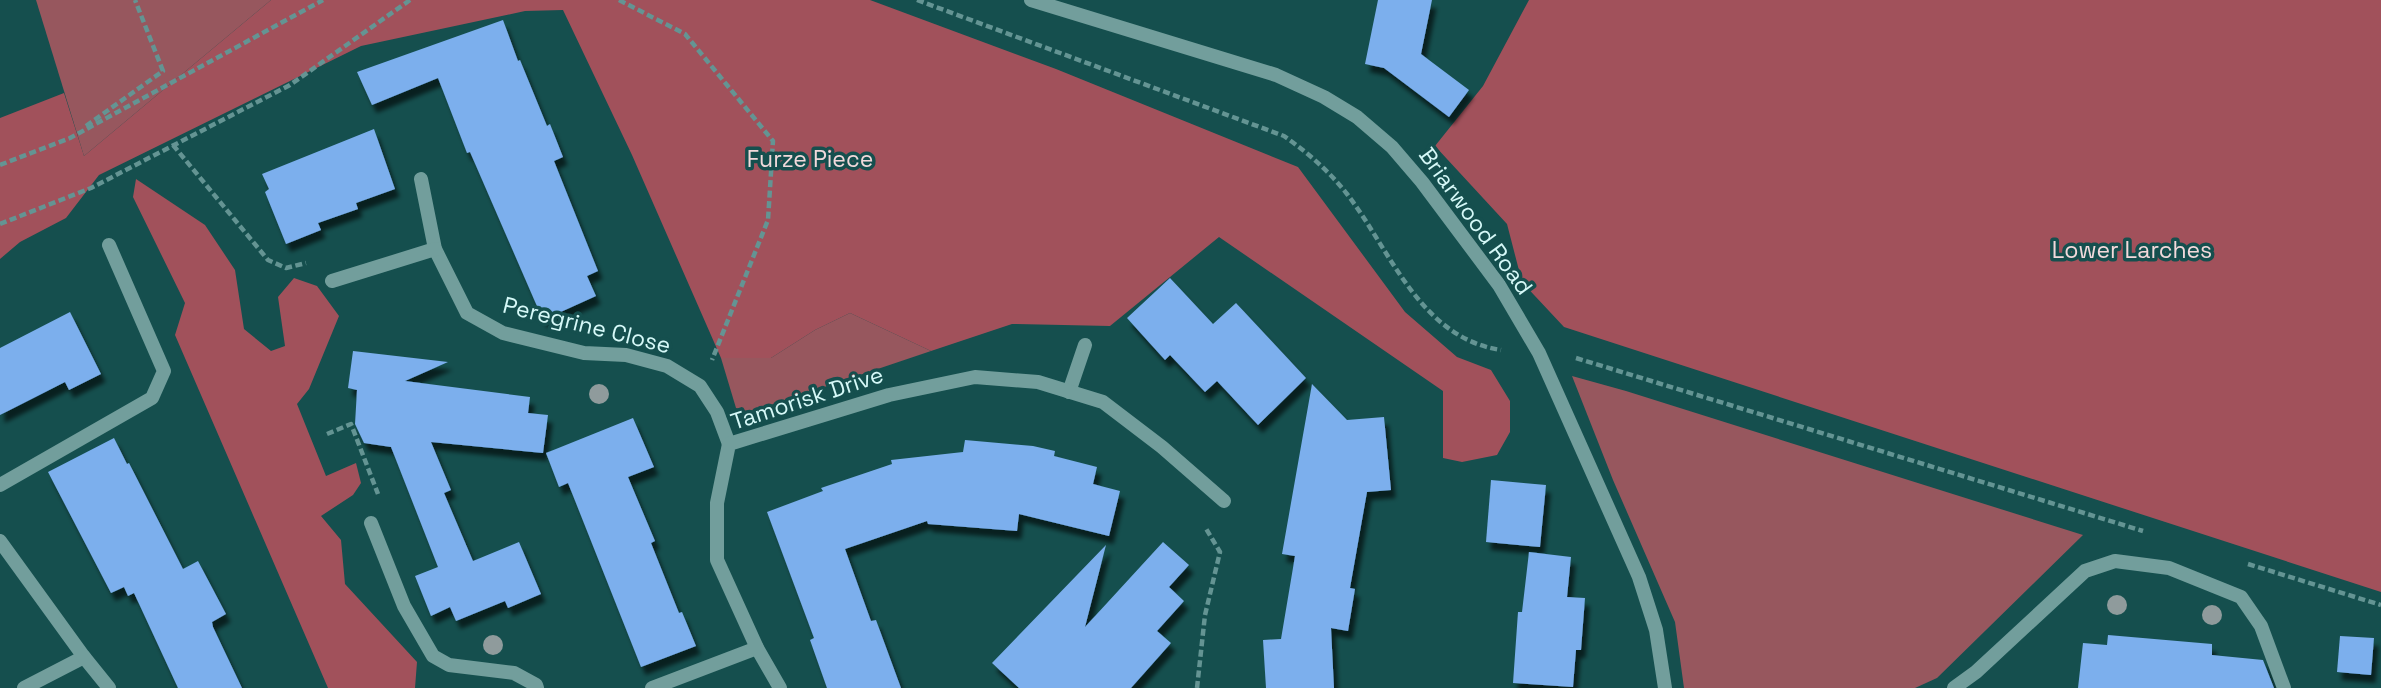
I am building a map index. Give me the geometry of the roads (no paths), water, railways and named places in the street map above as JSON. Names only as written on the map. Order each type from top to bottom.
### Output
[{"type":"street","name":"Briarwood Road","points":[[1031,0],[1276,75],[1324,97],[1357,117],[1392,147],[1422,182],[1499,285],[1539,354],[1639,577],[1656,630],[1665,688]]},
{"type":"street","name":"Peregrine Close","points":[[421,180],[435,249],[467,313],[502,333],[584,353],[626,355],[667,366],[700,386],[717,412],[729,444]]},
{"type":"street","points":[[0,485],[152,398],[164,370],[109,244]]},
{"type":"street","points":[[332,281],[435,249]]},
{"type":"street","points":[[1069,392],[1085,345]]},
{"type":"street","name":"Tamorisk Drive","points":[[780,688],[757,648],[717,560],[717,503],[729,444],[889,395],[975,377],[1038,382],[1102,402],[1162,447],[1224,501]]},
{"type":"street","points":[[371,523],[404,606],[433,656],[449,665],[513,673],[537,688]]},
{"type":"street","points":[[0,541],[109,688]]},
{"type":"street","points":[[1954,688],[1976,672],[2085,571],[2115,561],[2169,568],[2241,597],[2261,626],[2284,688]]},
{"type":"street","points":[[652,688],[757,648]]},
{"type":"street","points":[[24,688],[84,657]]},
{"type":"park label","name":"Furze Piece","points":[[810,159]]},
{"type":"park label","name":"Lower Larches","points":[[2132,250]]}]
